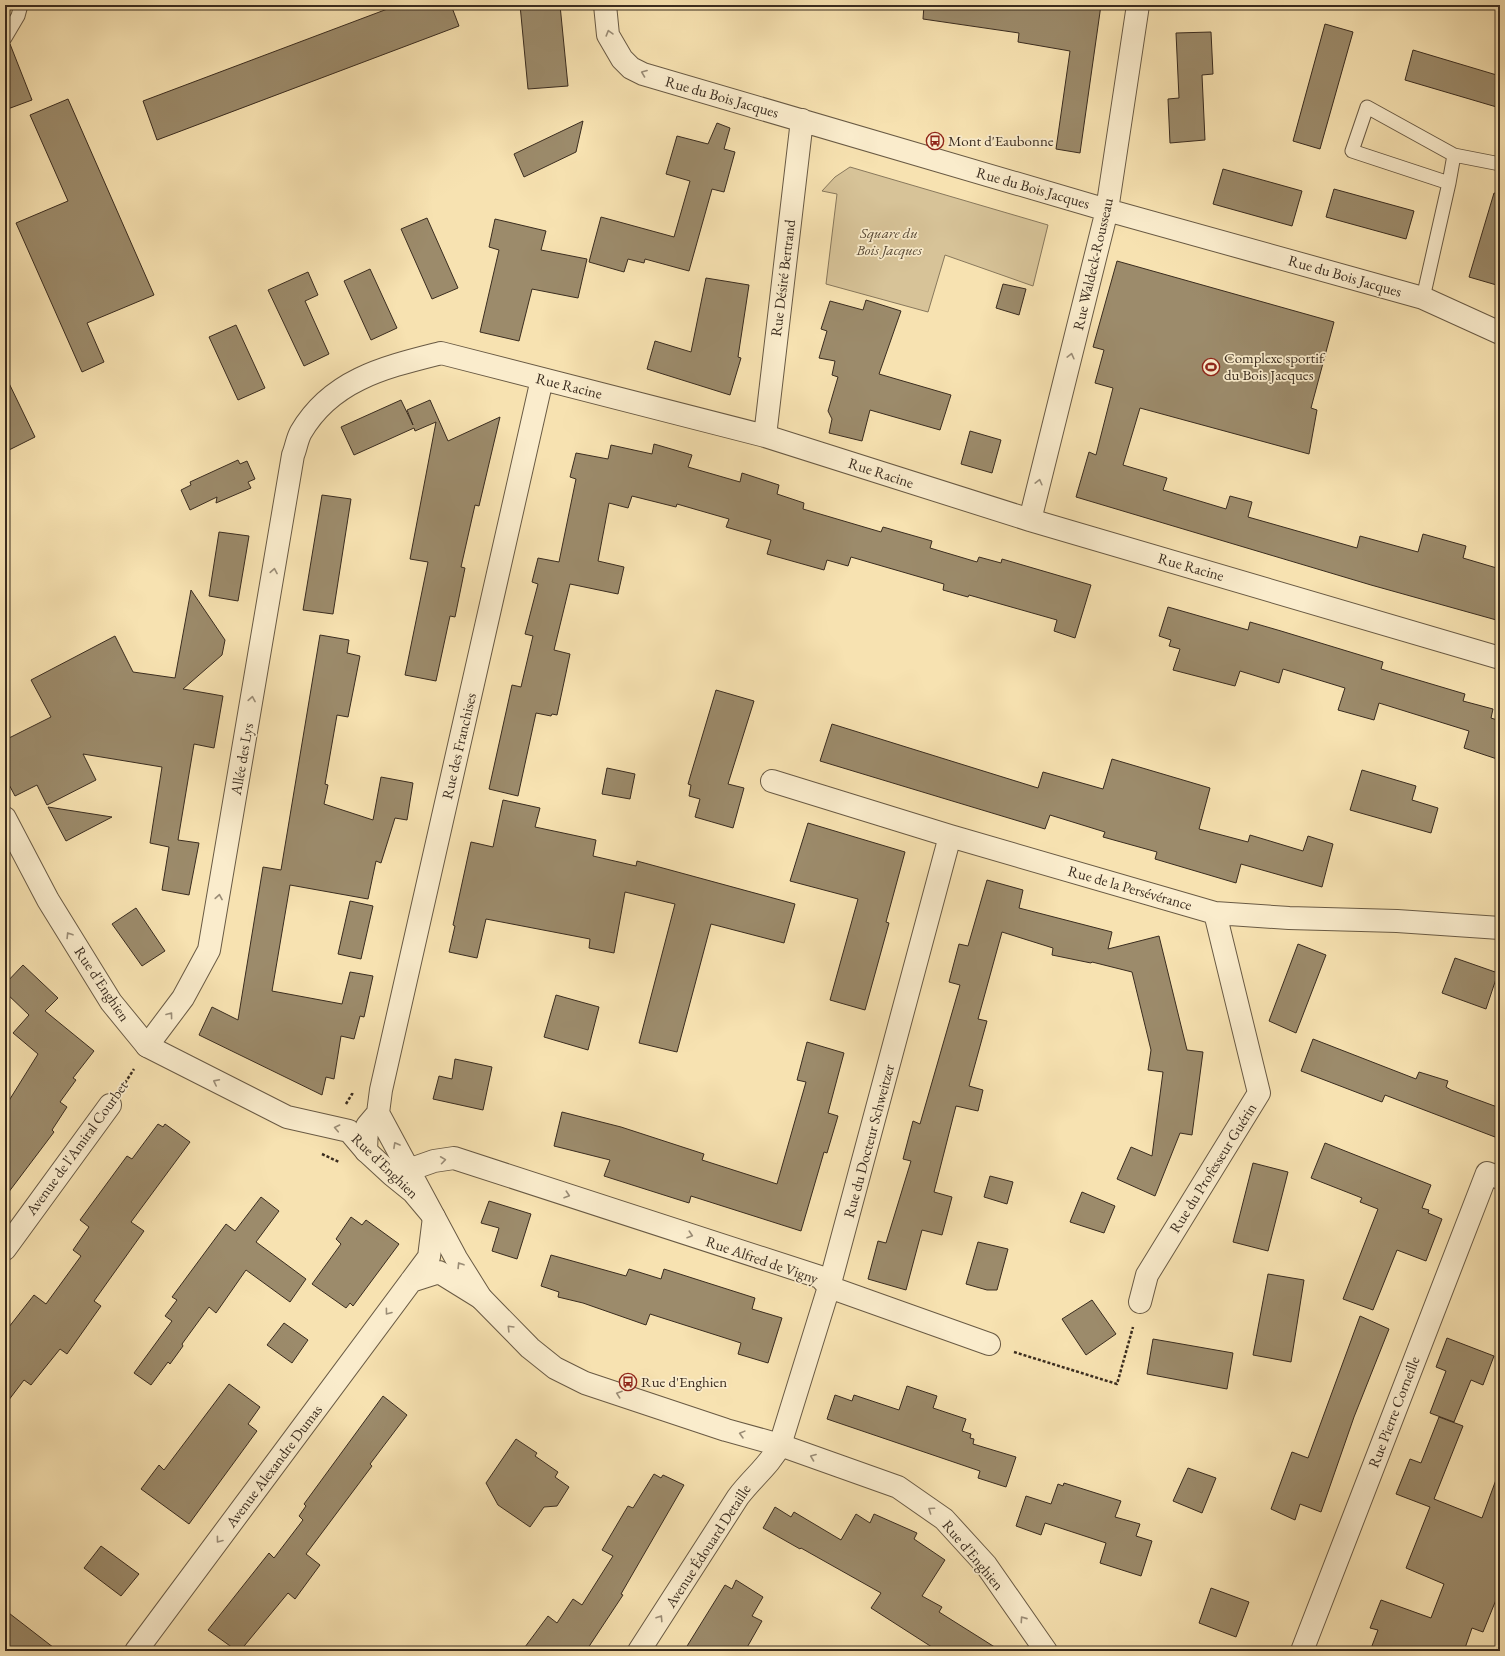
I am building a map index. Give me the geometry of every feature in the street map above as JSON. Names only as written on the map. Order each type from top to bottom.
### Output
[{"type":"street","name":"Rue du Bois Jacques","points":[[605,5],[608,35],[622,59],[631,68],[643,74],[1107,210],[1423,298],[1500,333]]},
{"type":"street","name":"Rue Waldeck-Rousseau","points":[[1030,520],[1107,210],[1138,5]]},
{"type":"street","name":"Rue Désiré Bertrand","points":[[765,436],[802,120]]},
{"type":"street","name":"Rue Racine","points":[[293,455],[300,434],[312,416],[340,388],[365,376],[441,353],[765,436],[1030,520],[1500,658]]},
{"type":"street","name":"Rue des Franchises","points":[[366,1151],[367,1126],[378,1113],[381,1090],[542,379]]},
{"type":"street","name":"Allée des Lys","points":[[147,1046],[183,998],[210,950],[293,455]]},
{"type":"street","name":"Rue de la Persévérance","points":[[772,781],[950,836],[1215,913],[1289,918],[1397,921],[1500,928]]},
{"type":"street","name":"Rue d'Enghien","points":[[5,818],[48,900],[111,1002],[147,1046],[287,1117],[349,1131],[366,1151],[401,1172],[413,1192],[434,1217],[456,1258],[481,1298],[530,1348],[555,1368],[585,1383],[726,1430],[780,1445],[898,1487],[944,1519],[986,1565],[1046,1651]]},
{"type":"street","name":"Rue du Docteur Schweitzer","points":[[780,1445],[830,1287],[950,836]]},
{"type":"street","name":"Rue du Professeur Guérin","points":[[1140,1302],[1147,1275],[1259,1093],[1215,913]]},
{"type":"street","name":"Avenue de l'Amiral Courbet","points":[[5,1249],[110,1105]]},
{"type":"street","points":[[378,1113],[401,1172]]},
{"type":"street","name":"Rue Alfred de Vigny","points":[[401,1172],[434,1161],[454,1158],[820,1277],[830,1287],[989,1344]]},
{"type":"street","name":"Rue Pierre Corneille","points":[[1302,1651],[1493,1175]]},
{"type":"street","name":"Avenue Alexandre Dumas","points":[[136,1651],[429,1257],[434,1217]]},
{"type":"street","points":[[411,1281],[439,1272],[481,1298]]},
{"type":"street","name":"Avenue Édouard Detaille","points":[[639,1651],[738,1497],[755,1475],[772,1460],[780,1445]]},
{"type":"lane","points":[[5,38],[21,5]]},
{"type":"lane","points":[[1449,183],[1352,151],[1367,107],[1454,155],[1500,164]]},
{"type":"lane","points":[[1423,298],[1454,155]]},
{"type":"path","name":"Avenue de l'Amiral Courbet","points":[[110,1105],[147,1046]]},
{"type":"path","points":[[989,1344],[1117,1384],[1140,1302]]},
{"type":"green space","name":"Square du Bois Jacques","points":[[850,167],[1048,225],[1033,286],[945,255],[928,312],[826,284],[837,194],[822,191],[835,177]]},
{"type":"building","points":[[398,5],[451,5],[459,26],[157,140],[143,101]]},
{"type":"building","points":[[520,5],[560,5],[568,86],[528,89]]},
{"type":"building","points":[[924,5],[1101,5],[1080,153],[1056,149],[1070,51],[1018,42],[1019,33],[923,19]]},
{"type":"building","points":[[1325,24],[1353,32],[1320,149],[1293,141]]},
{"type":"building","points":[[1211,32],[1213,74],[1202,75],[1205,140],[1170,143],[1168,99],[1179,98],[1176,33]]},
{"type":"building","points":[[10,44],[32,100],[5,110],[5,46]]},
{"type":"building","points":[[1413,50],[1500,76],[1500,108],[1405,80]]},
{"type":"building","points":[[68,99],[154,295],[87,323],[104,362],[82,372],[16,223],[68,201],[30,115]]},
{"type":"building","points":[[583,121],[576,152],[524,177],[514,154]]},
{"type":"building","points":[[717,123],[730,128],[724,149],[735,152],[724,192],[712,189],[689,271],[645,259],[644,263],[628,259],[624,272],[589,262],[601,217],[674,237],[690,181],[666,174],[677,136],[708,144]]},
{"type":"building","points":[[1223,169],[1302,191],[1292,226],[1213,204]]},
{"type":"building","points":[[1334,189],[1414,211],[1406,239],[1326,217]]},
{"type":"building","points":[[1494,193],[1500,194],[1500,286],[1469,277]]},
{"type":"building","points":[[427,218],[458,288],[432,299],[401,229]]},
{"type":"building","points":[[495,219],[546,231],[541,250],[587,259],[578,298],[532,289],[519,341],[480,332],[499,250],[489,247]]},
{"type":"building","name":"Complexe sportif du Bois Jacques","points":[[1117,261],[1334,322],[1311,408],[1317,410],[1309,454],[1140,408],[1123,465],[1167,478],[1163,490],[1226,509],[1230,496],[1252,502],[1248,517],[1357,548],[1360,536],[1418,552],[1423,534],[1466,546],[1463,558],[1500,569],[1500,621],[1371,585],[1076,497],[1089,452],[1096,455],[1113,388],[1095,383],[1104,350],[1093,347]]},
{"type":"building","points":[[370,269],[397,328],[371,340],[344,281]]},
{"type":"building","points":[[308,272],[318,295],[305,301],[329,354],[304,366],[268,290]]},
{"type":"building","points":[[706,278],[749,285],[738,357],[741,358],[730,395],[647,369],[655,341],[691,352]]},
{"type":"building","points":[[1003,284],[1026,289],[1019,315],[996,308]]},
{"type":"building","points":[[866,300],[901,311],[879,374],[951,395],[940,430],[870,410],[862,441],[829,433],[832,419],[828,411],[838,377],[832,375],[835,361],[819,358],[827,331],[821,329],[830,301],[863,310]]},
{"type":"building","points":[[236,325],[265,388],[238,400],[209,337]]},
{"type":"building","points":[[5,375],[35,437],[5,452]]},
{"type":"building","points":[[401,400],[413,425],[407,410],[430,400],[448,441],[500,417],[479,506],[475,505],[461,567],[465,568],[455,617],[450,616],[436,681],[405,675],[428,562],[410,559],[436,422],[415,431],[414,428],[354,455],[341,427]]},
{"type":"building","points":[[970,431],[1001,440],[992,473],[961,464]]},
{"type":"building","points":[[654,444],[692,455],[688,467],[740,482],[742,473],[779,485],[777,494],[804,503],[803,509],[881,532],[883,527],[932,541],[930,548],[977,562],[979,557],[1001,563],[1002,559],[1091,585],[1075,638],[1054,631],[1057,620],[969,595],[968,597],[943,590],[944,584],[851,557],[848,566],[827,560],[824,570],[767,554],[771,540],[726,527],[729,519],[677,504],[676,507],[632,496],[628,508],[609,503],[598,561],[624,567],[618,594],[570,584],[554,650],[570,654],[557,715],[552,714],[551,716],[536,713],[518,796],[489,789],[512,685],[521,687],[533,636],[525,634],[538,584],[532,582],[538,558],[559,562],[576,479],[570,477],[576,453],[608,459],[611,445],[652,454]]},
{"type":"building","points":[[238,460],[240,464],[247,461],[255,479],[248,482],[251,488],[216,503],[217,497],[190,510],[181,490],[191,485],[190,482]]},
{"type":"building","points":[[322,495],[351,499],[333,614],[303,610]]},
{"type":"building","points":[[219,532],[249,536],[238,601],[209,596]]},
{"type":"building","points":[[191,590],[225,640],[222,655],[183,689],[223,696],[214,748],[194,744],[178,840],[199,843],[189,895],[162,890],[169,847],[150,843],[162,767],[83,754],[96,780],[47,805],[37,785],[15,796],[5,777],[5,740],[51,717],[31,680],[115,636],[133,672],[175,678]]},
{"type":"building","points":[[1168,607],[1248,630],[1250,622],[1281,631],[1383,662],[1381,669],[1465,694],[1463,701],[1493,709],[1491,718],[1500,721],[1500,760],[1464,748],[1469,731],[1379,703],[1374,720],[1338,710],[1345,688],[1283,669],[1279,683],[1240,671],[1235,686],[1173,670],[1180,649],[1169,646],[1171,640],[1159,636]]},
{"type":"building","points":[[320,635],[349,640],[347,653],[360,656],[348,717],[337,715],[325,784],[328,785],[324,804],[373,820],[381,777],[413,783],[407,820],[395,818],[381,863],[376,861],[368,899],[290,885],[272,991],[342,1004],[350,972],[373,976],[364,1017],[360,1016],[354,1039],[341,1036],[334,1079],[326,1077],[322,1095],[199,1035],[212,1007],[238,1020],[263,867],[281,870]]},
{"type":"building","points":[[716,690],[754,701],[728,784],[744,788],[733,828],[695,817],[700,799],[689,796],[691,785],[688,784]]},
{"type":"building","points":[[832,724],[1038,788],[1043,772],[1103,789],[1112,759],[1210,788],[1199,829],[1248,842],[1250,835],[1303,851],[1308,836],[1333,844],[1322,887],[1241,864],[1236,883],[1155,859],[1157,852],[1103,837],[1105,832],[1050,815],[1045,829],[820,761]]},
{"type":"building","points":[[607,768],[635,774],[630,799],[602,794]]},
{"type":"building","points":[[1362,770],[1416,786],[1412,800],[1438,808],[1431,833],[1350,810]]},
{"type":"building","points":[[503,800],[540,808],[535,827],[596,840],[593,856],[636,866],[637,861],[795,904],[784,943],[711,924],[677,1052],[639,1043],[675,904],[625,892],[614,953],[589,948],[590,939],[486,919],[477,958],[449,952],[455,926],[453,925],[471,842],[493,847]]},
{"type":"building","points":[[48,807],[112,817],[66,841]]},
{"type":"building","points":[[808,823],[905,852],[886,922],[889,923],[865,1010],[830,1000],[858,899],[790,881]]},
{"type":"building","points":[[987,880],[1023,890],[1019,908],[1112,932],[1108,949],[1159,936],[1187,1050],[1203,1052],[1192,1135],[1180,1133],[1155,1196],[1117,1179],[1131,1147],[1152,1156],[1163,1072],[1148,1070],[1151,1050],[1132,972],[1092,962],[1052,955],[1053,948],[1002,932],[978,1019],[987,1021],[969,1086],[983,1090],[978,1111],[956,1106],[934,1192],[952,1197],[942,1235],[922,1230],[906,1290],[868,1279],[878,1241],[886,1243],[911,1161],[903,1159],[913,1121],[920,1124],[960,985],[949,982],[959,944],[968,946]]},
{"type":"building","points":[[350,901],[373,906],[361,959],[338,954]]},
{"type":"building","points":[[136,908],[165,951],[142,966],[112,924]]},
{"type":"building","points":[[1298,944],[1326,955],[1296,1033],[1269,1021]]},
{"type":"building","points":[[1455,958],[1498,973],[1486,1009],[1442,993]]},
{"type":"building","points":[[23,965],[58,998],[45,1011],[94,1051],[73,1078],[76,1080],[60,1102],[67,1107],[52,1130],[54,1132],[5,1197],[5,1107],[38,1054],[13,1033],[29,1015],[5,992],[5,984]]},
{"type":"building","points":[[556,995],[599,1007],[588,1050],[544,1037]]},
{"type":"building","points":[[1313,1039],[1416,1079],[1419,1072],[1448,1081],[1446,1087],[1451,1090],[1500,1108],[1500,1124],[1495,1137],[1385,1095],[1382,1102],[1301,1071]]},
{"type":"building","points":[[807,1042],[844,1053],[828,1113],[838,1116],[827,1153],[824,1152],[801,1231],[691,1196],[689,1203],[604,1176],[610,1160],[554,1146],[562,1112],[621,1127],[704,1154],[702,1160],[777,1184],[806,1082],[797,1080]]},
{"type":"building","points":[[455,1059],[492,1067],[483,1110],[433,1099],[439,1076],[452,1079]]},
{"type":"building","points":[[158,1124],[163,1127],[165,1124],[190,1142],[131,1222],[144,1231],[94,1301],[101,1306],[67,1354],[60,1349],[31,1385],[24,1380],[5,1405],[5,1332],[34,1295],[46,1304],[81,1256],[73,1250],[89,1227],[80,1220],[127,1156],[132,1159]]},
{"type":"building","points":[[1325,1143],[1431,1185],[1422,1208],[1429,1210],[1428,1213],[1442,1219],[1426,1261],[1397,1250],[1373,1310],[1343,1299],[1378,1209],[1360,1202],[1362,1198],[1311,1178]]},
{"type":"building","points":[[1253,1163],[1288,1172],[1268,1251],[1233,1242]]},
{"type":"building","points":[[990,1176],[1013,1182],[1007,1204],[984,1197]]},
{"type":"building","points":[[1082,1192],[1115,1206],[1104,1233],[1070,1222]]},
{"type":"building","points":[[261,1197],[279,1211],[256,1242],[306,1279],[290,1302],[246,1270],[216,1313],[209,1307],[182,1344],[183,1346],[170,1364],[168,1362],[151,1385],[134,1373],[172,1321],[165,1316],[177,1300],[172,1297],[226,1224],[235,1231]]},
{"type":"building","points":[[489,1201],[531,1214],[517,1259],[492,1251],[499,1228],[481,1223]]},
{"type":"building","points":[[351,1217],[362,1225],[366,1220],[399,1244],[353,1306],[350,1303],[346,1308],[312,1284],[341,1244],[336,1239]]},
{"type":"building","points":[[978,1242],[1008,1249],[997,1290],[987,1290],[966,1284]]},
{"type":"building","points":[[551,1255],[626,1276],[629,1269],[661,1279],[664,1269],[755,1298],[752,1309],[782,1318],[768,1363],[738,1354],[741,1343],[650,1314],[646,1325],[583,1303],[558,1297],[559,1292],[541,1286]]},
{"type":"building","points":[[1268,1274],[1304,1280],[1291,1362],[1253,1355]]},
{"type":"building","points":[[1092,1300],[1116,1334],[1086,1355],[1062,1319]]},
{"type":"building","points":[[1360,1316],[1389,1329],[1354,1417],[1321,1512],[1300,1504],[1295,1520],[1271,1509],[1292,1452],[1308,1458]]},
{"type":"building","points":[[284,1323],[308,1340],[292,1363],[267,1345]]},
{"type":"building","points":[[1447,1338],[1494,1356],[1483,1385],[1471,1380],[1454,1422],[1430,1413],[1446,1371],[1436,1367]]},
{"type":"building","points":[[1153,1339],[1233,1353],[1227,1389],[1147,1374]]},
{"type":"building","points":[[229,1384],[260,1407],[248,1424],[257,1431],[189,1524],[141,1489],[159,1465],[164,1470]]},
{"type":"building","points":[[907,1386],[937,1396],[933,1408],[966,1419],[962,1431],[971,1434],[970,1438],[974,1439],[973,1444],[1016,1457],[1006,1487],[978,1478],[980,1471],[827,1419],[835,1395],[852,1401],[854,1395],[899,1410]]},
{"type":"building","points":[[383,1396],[407,1415],[370,1464],[372,1466],[306,1554],[320,1565],[295,1599],[288,1593],[240,1651],[237,1651],[208,1630],[269,1553],[274,1558],[303,1520],[299,1516],[306,1506],[304,1504]]},
{"type":"building","points":[[1439,1417],[1463,1426],[1434,1499],[1482,1518],[1497,1477],[1500,1477],[1500,1590],[1483,1632],[1472,1628],[1464,1651],[1370,1651],[1378,1630],[1370,1628],[1381,1600],[1431,1618],[1444,1584],[1406,1568],[1430,1507],[1396,1494],[1410,1459],[1421,1463]]},
{"type":"building","points":[[516,1439],[537,1453],[535,1456],[558,1472],[555,1477],[569,1487],[557,1506],[544,1507],[530,1527],[498,1505],[486,1483]]},
{"type":"building","points":[[1188,1468],[1216,1478],[1202,1513],[1173,1501]]},
{"type":"building","points":[[654,1474],[661,1478],[663,1475],[684,1485],[621,1594],[623,1595],[586,1651],[522,1651],[548,1616],[557,1623],[573,1599],[582,1605],[613,1556],[602,1550],[628,1506],[633,1508]]},
{"type":"building","points":[[1064,1483],[1121,1501],[1115,1517],[1140,1524],[1136,1536],[1152,1541],[1141,1576],[1100,1563],[1106,1543],[1045,1523],[1041,1535],[1016,1526],[1026,1496],[1051,1504],[1058,1484],[1063,1486]]},
{"type":"building","points":[[775,1507],[791,1517],[794,1512],[841,1540],[856,1514],[870,1523],[874,1514],[917,1533],[914,1539],[945,1560],[922,1596],[942,1607],[939,1612],[1001,1651],[938,1651],[871,1608],[881,1593],[763,1528]]},
{"type":"building","points":[[101,1546],[139,1574],[121,1596],[84,1568]]},
{"type":"building","points":[[736,1580],[763,1597],[752,1616],[762,1621],[745,1651],[684,1651],[725,1585],[732,1589]]},
{"type":"building","points":[[1211,1588],[1249,1602],[1236,1637],[1199,1623]]},
{"type":"building","points":[[5,1610],[58,1651],[5,1651]]},
{"type":"place","name":"Mont d'Eaubonne","points":[[935,141]]},
{"type":"place","name":"Complexe sportif du Bois Jacques","points":[[1211,367]]},
{"type":"place","name":"Rue d'Enghien","points":[[628,1382]]}]
